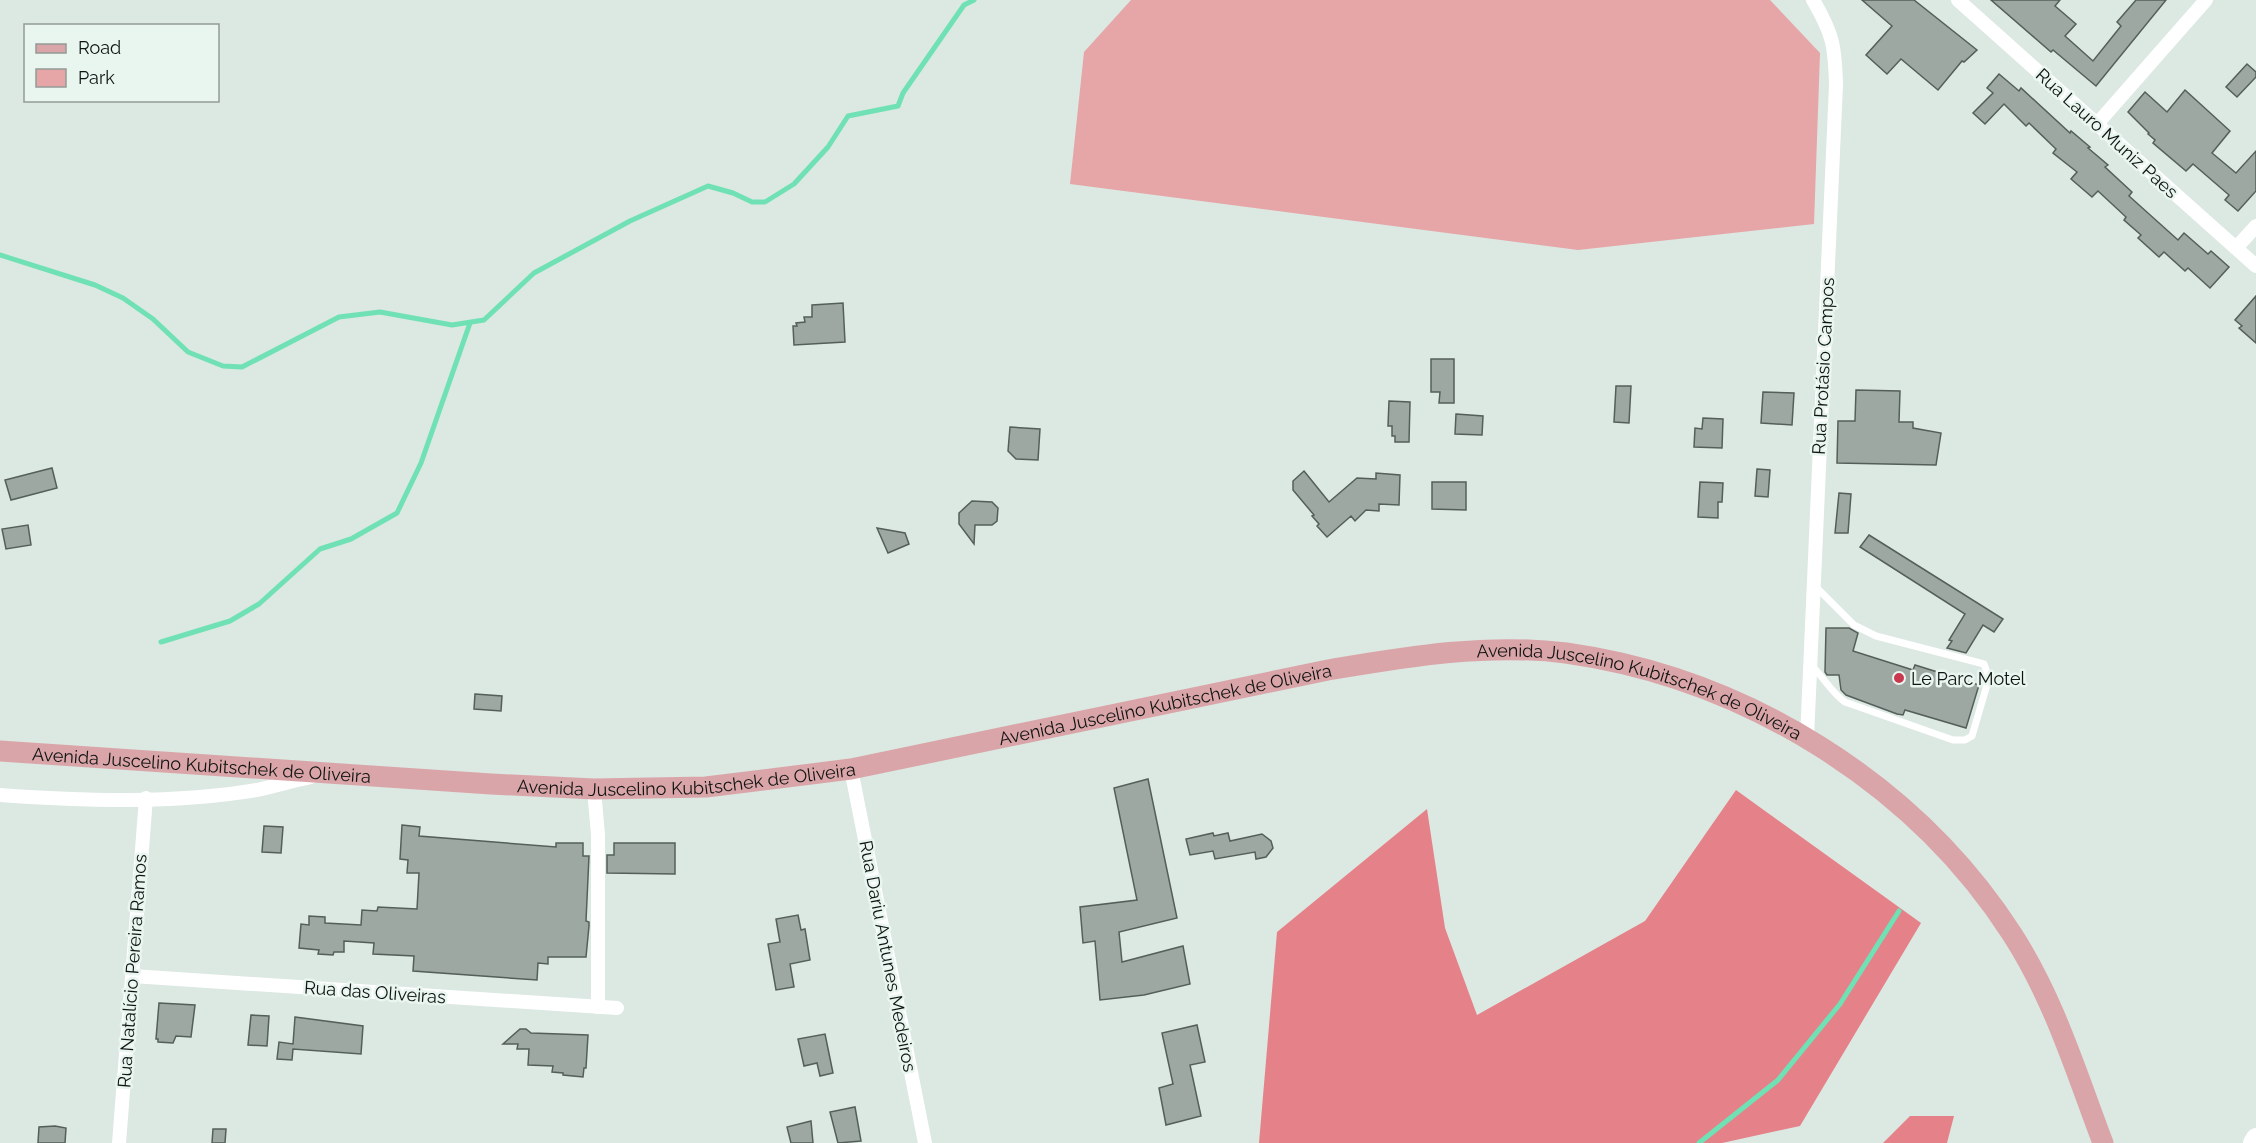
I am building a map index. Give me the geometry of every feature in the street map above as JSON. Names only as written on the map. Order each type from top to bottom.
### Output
[{"type":"main road","name":"Avenida Juscelino Kubitschek de Oliveira","points":[[0,751],[594,789],[706,787],[851,768],[1328,670],[1400,658],[1464,651],[1507,650],[1565,653],[1631,666],[1685,682],[1743,704],[1807,738],[1857,772],[1896,803],[1940,845],[1980,891],[2012,934],[2041,985],[2064,1036],[2103,1142]]},
{"type":"main road","points":[[2253,1143],[2256,1138]]},
{"type":"street","name":"Rua Protásio Campos","points":[[1807,738],[1836,85],[1835,53],[1828,26],[1814,0]]},
{"type":"street","points":[[2097,124],[2205,0]]},
{"type":"street","name":"Rua Lauro Muniz Paes","points":[[1963,2],[2256,266]]},
{"type":"street","points":[[2236,248],[2256,226]]},
{"type":"street","name":"Rua Dariu Antunes Medeiros","points":[[851,768],[925,1143]]},
{"type":"street","points":[[0,795],[68,799],[218,795],[258,789],[326,773]]},
{"type":"street","points":[[594,789],[598,835],[598,1007]]},
{"type":"street","name":"Rua Natalício Pereira Ramos","points":[[119,1143],[146,798]]},
{"type":"street","name":"Rua das Oliveiras","points":[[132,976],[617,1008]]},
{"type":"lane","points":[[1810,665],[1824,678],[1836,696],[1845,702],[1953,740],[1965,740],[1972,736],[1989,678],[1984,664],[1876,636],[1854,625],[1814,584]]},
{"type":"green space","points":[[1131,0],[1770,0],[1820,53],[1814,224],[1578,250],[1070,184],[1084,52]]},
{"type":"shaded area","points":[[1736,790],[1921,923],[1800,1126],[1722,1143],[1259,1143],[1277,932],[1427,809],[1445,928],[1477,1015],[1645,921]]},
{"type":"shaded area","points":[[1910,1116],[1954,1116],[1947,1143],[1883,1143]]},
{"type":"building","points":[[1862,0],[1914,0],[1977,50],[1964,62],[1962,61],[1938,90],[1901,59],[1887,74],[1866,55],[1892,26]]},
{"type":"building","points":[[1991,0],[2060,0],[2055,6],[2076,24],[2065,36],[2093,61],[2121,26],[2117,22],[2136,0],[2166,0],[2096,86],[2053,50],[2051,52]]},
{"type":"building","points":[[2247,64],[2256,72],[2256,77],[2237,97],[2226,87]]},
{"type":"building","points":[[1999,74],[2019,91],[2021,88],[2070,133],[2071,131],[2090,147],[2088,148],[2108,165],[2105,167],[2132,192],[2129,196],[2178,240],[2184,233],[2208,254],[2211,251],[2229,267],[2210,288],[2188,268],[2185,271],[2164,252],[2159,257],[2138,238],[2141,235],[2124,220],[2126,217],[2098,191],[2092,197],[2071,179],[2077,172],[2053,153],[2056,149],[2029,123],[2026,126],[2004,104],[1985,124],[1973,113],[1993,93],[1987,88]]},
{"type":"building","points":[[2185,90],[2230,131],[2212,153],[2236,173],[2256,151],[2256,191],[2238,211],[2225,200],[2229,195],[2193,164],[2186,171],[2153,143],[2155,140],[2128,112],[2145,92],[2167,112]]},
{"type":"building","points":[[2256,296],[2256,343],[2239,328],[2242,326],[2235,320]]},
{"type":"building","points":[[843,303],[845,342],[794,345],[793,326],[797,326],[796,323],[805,322],[804,317],[812,317],[812,305]]},
{"type":"building","points":[[1431,359],[1454,359],[1454,403],[1439,403],[1440,392],[1431,392]]},
{"type":"building","points":[[1616,386],[1631,386],[1629,423],[1614,422]]},
{"type":"building","points":[[1856,390],[1900,391],[1899,422],[1913,422],[1913,428],[1941,433],[1936,465],[1837,463],[1838,421],[1855,421]]},
{"type":"building","points":[[1763,392],[1794,393],[1792,425],[1761,423]]},
{"type":"building","points":[[1389,401],[1410,402],[1409,442],[1395,442],[1395,436],[1392,436],[1392,426],[1388,426]]},
{"type":"building","points":[[1456,414],[1483,416],[1482,435],[1455,434]]},
{"type":"building","points":[[1703,418],[1723,419],[1722,448],[1694,447],[1695,428],[1702,429]]},
{"type":"building","points":[[1010,427],[1040,429],[1038,460],[1016,459],[1008,451]]},
{"type":"building","points":[[52,468],[57,488],[11,500],[5,480]]},
{"type":"building","points":[[1757,469],[1770,470],[1768,497],[1755,496]]},
{"type":"building","points":[[1304,471],[1329,502],[1357,478],[1376,479],[1376,473],[1400,475],[1399,505],[1379,504],[1379,511],[1366,510],[1355,521],[1351,516],[1327,537],[1317,526],[1319,524],[1312,516],[1314,515],[1293,490],[1293,481]]},
{"type":"building","points":[[1432,482],[1466,482],[1466,510],[1432,509]]},
{"type":"building","points":[[1700,482],[1723,483],[1722,502],[1718,502],[1718,518],[1698,517]]},
{"type":"building","points":[[1839,493],[1851,494],[1848,533],[1835,533]]},
{"type":"building","points":[[972,501],[992,502],[998,508],[997,521],[992,525],[975,525],[974,544],[959,524],[959,513]]},
{"type":"building","points":[[28,525],[31,545],[6,549],[2,529]]},
{"type":"building","points":[[877,528],[905,533],[909,544],[888,553]]},
{"type":"building","points":[[1869,535],[2003,619],[1994,632],[1983,625],[1966,653],[1947,648],[1952,641],[1949,640],[1965,614],[1860,547]]},
{"type":"building","name":"Le Parc Motel","points":[[1826,628],[1849,628],[1858,633],[1853,651],[1913,670],[1915,665],[1979,685],[1966,728],[1905,710],[1903,715],[1897,714],[1846,695],[1841,690],[1839,675],[1827,675],[1825,672]]},
{"type":"building","points":[[475,694],[502,696],[501,711],[474,709]]},
{"type":"building","points":[[1148,779],[1177,918],[1119,932],[1122,962],[1183,946],[1190,984],[1144,995],[1100,1000],[1095,941],[1083,943],[1080,907],[1137,900],[1114,788]]},
{"type":"building","points":[[402,825],[420,827],[419,836],[556,847],[556,843],[583,843],[583,856],[589,856],[586,921],[589,922],[589,926],[586,957],[548,957],[548,964],[538,963],[537,980],[413,971],[414,956],[373,954],[374,943],[344,941],[344,952],[334,952],[333,955],[318,954],[319,950],[299,948],[301,924],[309,925],[309,916],[325,917],[325,923],[361,925],[362,910],[377,911],[378,907],[417,909],[419,873],[407,873],[408,860],[400,859]]},
{"type":"building","points":[[264,826],[283,827],[281,853],[262,852]]},
{"type":"building","points":[[1213,833],[1214,836],[1228,833],[1230,841],[1262,834],[1271,841],[1273,848],[1266,857],[1256,859],[1255,852],[1215,859],[1213,851],[1190,855],[1186,839]]},
{"type":"building","points":[[614,843],[675,843],[675,874],[607,873],[607,855],[614,855]]},
{"type":"building","points":[[798,915],[801,930],[805,929],[810,960],[790,964],[794,987],[776,990],[768,944],[780,942],[776,919]]},
{"type":"building","points":[[159,1003],[195,1005],[191,1037],[176,1036],[173,1043],[158,1042],[156,1039]]},
{"type":"building","points":[[251,1015],[269,1016],[267,1046],[248,1045]]},
{"type":"building","points":[[295,1017],[363,1026],[361,1054],[293,1049],[292,1060],[277,1059],[279,1042],[293,1044]]},
{"type":"building","points":[[1197,1025],[1205,1062],[1190,1065],[1201,1116],[1166,1125],[1159,1088],[1173,1084],[1162,1033]]},
{"type":"building","points":[[520,1029],[526,1029],[531,1033],[588,1035],[586,1068],[584,1068],[583,1077],[552,1072],[553,1066],[528,1065],[529,1049],[517,1049],[518,1044],[503,1044]]},
{"type":"building","points":[[825,1034],[833,1073],[820,1076],[817,1063],[804,1066],[798,1039]]},
{"type":"building","points":[[855,1107],[861,1141],[838,1143],[830,1112]]},
{"type":"building","points":[[811,1121],[813,1143],[791,1143],[787,1127]]},
{"type":"building","points":[[39,1127],[66,1128],[65,1143],[38,1143]]},
{"type":"building","points":[[213,1129],[226,1129],[225,1143],[212,1143]]},
{"type":"waterway","points":[[0,255],[95,285],[123,298],[153,319],[188,352],[223,366],[242,367],[339,317],[380,312],[452,325],[484,320],[534,273],[630,221],[708,186],[733,193],[752,202],[765,202],[794,184],[828,147],[848,116],[898,106],[903,93],[964,5],[974,0]]},
{"type":"waterway","points":[[161,642],[230,621],[259,604],[320,549],[351,539],[397,513],[421,463],[470,323]]},
{"type":"waterway","points":[[1699,1143],[1778,1080],[1840,1004],[1899,911]]},
{"type":"place","name":"Le Parc Motel","points":[[1899,678]]}]
